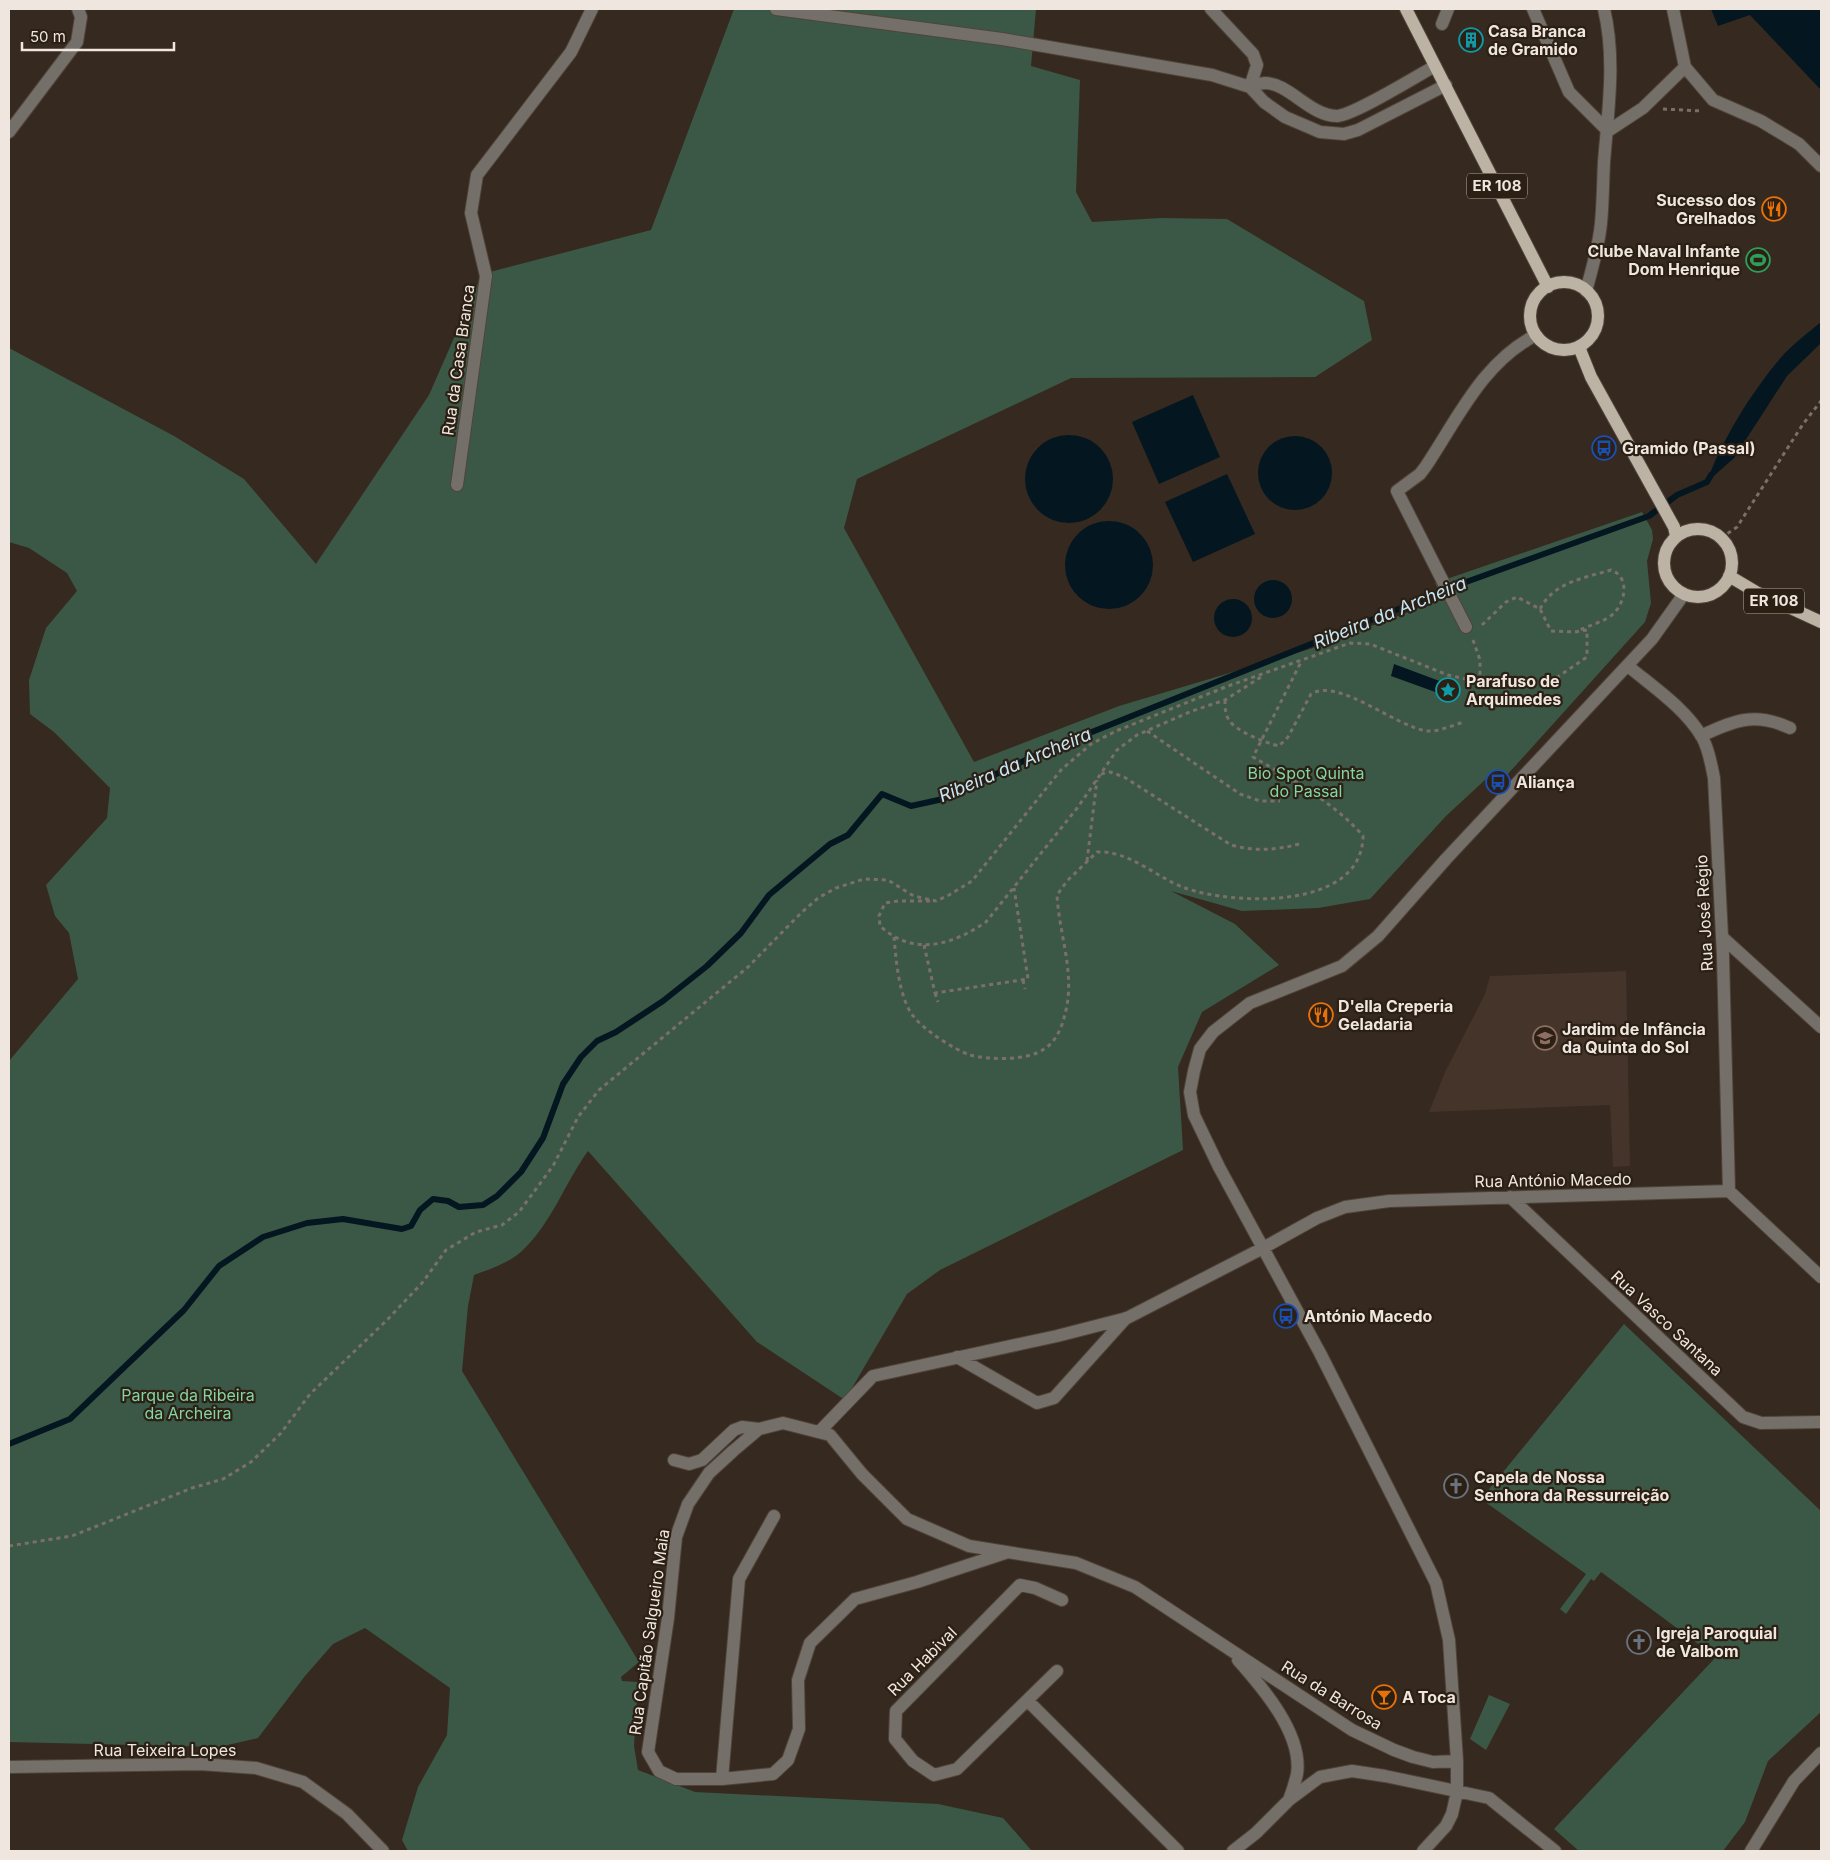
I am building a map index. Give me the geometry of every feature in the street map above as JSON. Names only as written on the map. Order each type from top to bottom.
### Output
[{"type":"main road","name":"ER 108","points":[[1406,9],[1548,287]]},
{"type":"main road","points":[[1560,282],[1573,283],[1586,291],[1596,304],[1598,316],[1596,327],[1589,338],[1579,347],[1566,350],[1555,349],[1542,342],[1536,335],[1530,314],[1533,301],[1548,287],[1560,282]]},
{"type":"main road","points":[[1579,347],[1591,377],[1667,515],[1676,536]]},
{"type":"main road","points":[[1684,594],[1672,586],[1667,578],[1664,562],[1668,545],[1676,536],[1687,531],[1699,529],[1721,538]]},
{"type":"main road","name":"ER 108","points":[[1684,594],[1699,598],[1712,594],[1722,587],[1730,576],[1732,566],[1730,550],[1721,538]]},
{"type":"main road","name":"ER 108","points":[[1730,576],[1756,592],[1821,622]]},
{"type":"street","points":[[9,132],[77,42],[81,17],[78,9]]},
{"type":"street","name":"Rua da Casa Branca","points":[[457,485],[486,276],[471,213],[477,175],[571,52],[592,9]]},
{"type":"street","points":[[776,9],[1002,39],[1212,75],[1250,87],[1264,102],[1285,116],[1320,132],[1344,134],[1358,130],[1446,85]]},
{"type":"street","points":[[1210,9],[1253,54],[1257,65],[1250,87]]},
{"type":"street","points":[[1442,24],[1448,9]]},
{"type":"street","points":[[1534,9],[1569,92],[1608,131]]},
{"type":"street","points":[[1586,291],[1595,260],[1601,224],[1611,106],[1610,64],[1604,9]]},
{"type":"street","points":[[1673,9],[1685,67],[1713,100],[1761,121],[1799,144],[1821,166]]},
{"type":"street","points":[[1250,87],[1263,83],[1275,85],[1323,114],[1336,116],[1375,99],[1435,66]]},
{"type":"street","points":[[1608,131],[1643,108],[1685,67]]},
{"type":"street","points":[[1468,631],[1397,491],[1420,474],[1489,370],[1510,350],[1536,335]]},
{"type":"street","points":[[1423,1851],[1446,1826],[1452,1814],[1457,1792],[1457,1761],[1449,1640],[1436,1583],[1324,1362],[1194,1115],[1190,1092],[1200,1049],[1213,1032],[1250,1003],[1342,966],[1378,936],[1446,859],[1628,666],[1652,639],[1684,594]]},
{"type":"street","name":"Rua José Régio","points":[[1628,666],[1671,702],[1701,736],[1714,778],[1722,937],[1729,1191]]},
{"type":"street","points":[[1701,736],[1728,724],[1751,718],[1778,722],[1790,728]]},
{"type":"street","points":[[1722,937],[1821,1027]]},
{"type":"street","points":[[1729,1191],[1821,1277]]},
{"type":"street","name":"Rua António Macedo","points":[[1127,1318],[1317,1218],[1345,1207],[1389,1201],[1729,1191]]},
{"type":"street","name":"Rua Vasco Santana","points":[[1510,1197],[1743,1417],[1761,1422],[1821,1422]]},
{"type":"street","points":[[819,1432],[873,1376],[1058,1336],[1127,1318]]},
{"type":"street","points":[[957,1357],[1037,1403],[1054,1398],[1127,1318]]},
{"type":"street","points":[[674,1460],[689,1464],[702,1460],[734,1430],[742,1427],[759,1429],[783,1424],[830,1434],[862,1474],[907,1519],[969,1546],[1005,1553]]},
{"type":"street","name":"Rua Capitão Salgueiro Maia","points":[[759,1429],[709,1473],[688,1504],[676,1537],[668,1618],[648,1752],[659,1771],[676,1780],[722,1779],[773,1774],[788,1760],[799,1729],[798,1680],[810,1643],[855,1599],[918,1582],[1005,1553]]},
{"type":"street","points":[[722,1779],[739,1579],[774,1516]]},
{"type":"street","name":"Rua da Barrosa","points":[[1005,1553],[1076,1563],[1135,1587],[1352,1730],[1378,1743],[1433,1762],[1457,1761]]},
{"type":"street","name":"Rua Habival","points":[[1057,1671],[957,1769],[934,1775],[913,1762],[895,1739],[896,1711],[1020,1585],[1035,1588],[1062,1600]]},
{"type":"street","name":"Rua da Barrosa","points":[[1224,1645],[1266,1690],[1285,1724],[1294,1747],[1297,1773],[1289,1800]]},
{"type":"street","points":[[1028,1701],[1178,1851]]},
{"type":"street","points":[[1751,1851],[1794,1781],[1821,1753]]},
{"type":"street","name":"Rua Teixeira Lopes","points":[[9,1767],[200,1764],[256,1768],[303,1782],[347,1814],[383,1851]]},
{"type":"street","points":[[1233,1851],[1256,1833],[1289,1800],[1320,1777],[1352,1771],[1489,1798],[1555,1851]]},
{"type":"path","points":[[1721,538],[1737,527],[1803,424],[1821,401]]},
{"type":"path","points":[[1540,608],[1545,599],[1563,585],[1611,570],[1617,572],[1622,577],[1624,587],[1620,605],[1614,613],[1575,632]]},
{"type":"path","points":[[1266,674],[1225,700],[1192,711],[1146,731],[1116,750],[1078,807],[986,922],[966,936],[944,944],[924,945],[902,941],[880,926],[879,916],[885,903],[936,901],[972,881],[1060,770],[1091,744],[1133,724],[1266,674],[1301,662],[1350,643],[1360,642],[1448,675],[1505,688],[1553,680],[1587,657],[1587,630],[1575,632],[1551,630],[1540,608],[1518,597],[1506,602],[1468,631],[1480,660],[1480,682]]},
{"type":"path","points":[[894,937],[896,960],[906,1005],[914,1018],[935,1035],[969,1054],[989,1059],[1022,1057],[1044,1050],[1056,1037],[1065,1014],[1071,984],[1057,894],[1066,881],[1098,852],[1119,855],[1185,888],[1222,895],[1275,900],[1316,893],[1338,880],[1353,865],[1363,846],[1363,836],[1355,826],[1297,782],[1253,758],[1301,662]]},
{"type":"path","points":[[1225,700],[1226,714],[1230,722],[1262,740],[1279,746],[1284,743],[1311,694],[1318,690],[1339,692],[1408,725],[1427,731],[1464,722]]},
{"type":"path","points":[[1146,731],[1240,794],[1260,802],[1280,801]]},
{"type":"path","points":[[1100,774],[1110,772],[1124,777],[1231,845],[1252,850],[1276,850],[1303,843]]},
{"type":"path","points":[[1087,862],[1097,778]]},
{"type":"path","points":[[9,1546],[72,1536],[192,1488],[223,1479],[251,1462],[281,1434],[310,1394],[387,1320],[422,1283],[446,1250],[476,1232],[502,1225],[520,1212],[540,1185],[578,1116],[599,1090],[748,967],[818,898],[849,882],[875,879],[888,880],[912,895],[936,901]]},
{"type":"path","points":[[935,993],[1028,979],[1013,887]]},
{"type":"path","points":[[924,945],[938,1002]]},
{"type":"path","points":[[1023,980],[1024,989]]},
{"type":"shaded area","name":"Jardim de Infância da Quinta do Sol","points":[[1626,971],[1630,1166],[1613,1167],[1610,1105],[1429,1112],[1445,1072],[1485,994],[1490,976]]},
{"type":"green space","points":[[734,9],[1036,9],[1031,66],[1080,80],[1076,192],[1092,222],[1161,218],[1227,219],[1364,301],[1372,340],[1315,377],[1071,378],[857,479],[844,528],[974,762],[1119,706],[1310,649],[1443,599],[1435,583],[1642,512],[1652,530],[1653,539],[1647,561],[1651,603],[1645,622],[1507,775],[1486,779],[1446,816],[1370,899],[1318,908],[1242,911],[1171,891],[1235,924],[1279,965],[1202,1012],[1178,1067],[1183,1150],[940,1270],[907,1294],[845,1400],[757,1342],[588,1151],[550,1216],[522,1251],[499,1265],[474,1275],[468,1306],[462,1371],[639,1662],[621,1677],[622,1681],[638,1682],[634,1746],[638,1770],[695,1792],[938,1804],[1003,1818],[1032,1851],[408,1851],[402,1840],[418,1787],[447,1735],[450,1688],[365,1628],[333,1644],[305,1676],[258,1738],[219,1747],[9,1742],[9,1061],[78,979],[69,933],[55,916],[46,885],[107,818],[110,788],[54,732],[30,714],[29,680],[46,628],[77,591],[67,573],[29,548],[9,542],[9,348],[174,436],[244,479],[316,564],[429,395],[482,274],[651,230]]},
{"type":"green space","points":[[1624,1324],[1821,1511],[1821,1712],[1768,1761],[1745,1822],[1723,1851],[1579,1851],[1554,1829],[1716,1657],[1601,1572],[1594,1581],[1591,1579],[1566,1614],[1560,1609],[1586,1574],[1481,1499]]},
{"type":"green space","points":[[1489,1695],[1510,1704],[1486,1750],[1470,1739]]},
{"type":"water","points":[[1711,9],[1821,9],[1821,90],[1750,15],[1718,26]]},
{"type":"water","points":[[1821,322],[1821,343],[1787,376],[1734,458],[1707,482],[1730,431],[1763,380],[1786,352]]},
{"type":"water","points":[[1193,395],[1220,457],[1159,484],[1132,422]]},
{"type":"water","points":[[1069,435],[1086,439],[1100,448],[1109,462],[1113,479],[1109,496],[1100,510],[1086,519],[1069,523],[1052,519],[1038,510],[1029,496],[1025,479],[1029,462],[1038,448],[1052,439]]},
{"type":"water","points":[[1295,436],[1316,442],[1326,452],[1332,473],[1326,494],[1316,504],[1295,510],[1274,504],[1264,494],[1258,473],[1264,452],[1274,442]]},
{"type":"water","points":[[1227,474],[1255,534],[1193,562],[1165,502]]},
{"type":"water","points":[[1109,521],[1126,525],[1140,534],[1149,548],[1153,565],[1149,582],[1140,596],[1126,605],[1109,609],[1092,605],[1078,596],[1069,582],[1065,565],[1069,548],[1078,534],[1092,525]]},
{"type":"water","points":[[1273,580],[1286,586],[1292,599],[1286,612],[1273,618],[1260,612],[1254,599],[1260,586]]},
{"type":"water","points":[[1233,599],[1240,600],[1246,605],[1251,611],[1251,625],[1246,631],[1240,636],[1233,637],[1226,636],[1220,631],[1215,625],[1214,618],[1215,611],[1220,605],[1226,600]]},
{"type":"water","points":[[1394,664],[1453,686],[1449,697],[1391,676]]},
{"type":"waterway","name":"Ribeira da Archeira","points":[[9,1444],[70,1419],[184,1310],[219,1266],[263,1237],[307,1223],[343,1219],[402,1229],[411,1226],[420,1210],[433,1199],[448,1201],[459,1207],[483,1205],[497,1196],[521,1172],[543,1138],[563,1084],[581,1057],[597,1041],[616,1032],[663,1001],[707,966],[741,933],[769,895],[830,844],[848,835],[882,794],[911,806],[943,799],[1047,750],[1466,582],[1649,516],[1677,495],[1707,482],[1711,475]]},
{"type":"place","name":"Casa Branca de Gramido","points":[[1471,40]]},
{"type":"place","name":"Sucesso dos Grelhados","points":[[1774,209]]},
{"type":"place","name":"Clube Naval Infante Dom Henrique","points":[[1758,260]]},
{"type":"place","name":"Gramido (Passal)","points":[[1604,448]]},
{"type":"place","name":"Parafuso de Arquimedes","points":[[1448,690]]},
{"type":"place","name":"Aliança","points":[[1498,782]]},
{"type":"place","name":"D'ella Creperia Geladaria","points":[[1321,1015]]},
{"type":"place","name":"Jardim de Infância da Quinta do Sol","points":[[1545,1038]]},
{"type":"place","name":"António Macedo","points":[[1286,1316]]},
{"type":"place","name":"Capela de Nossa Senhora da Ressurreição","points":[[1456,1486]]},
{"type":"place","name":"Igreja Paroquial de Valbom","points":[[1639,1642]]},
{"type":"place","name":"A Toca","points":[[1384,1697]]},
{"type":"park label","name":"Bio Spot Quinta do Passal","points":[[1306,782]]},
{"type":"park label","name":"Parque da Ribeira da Archeira","points":[[188,1404]]}]
